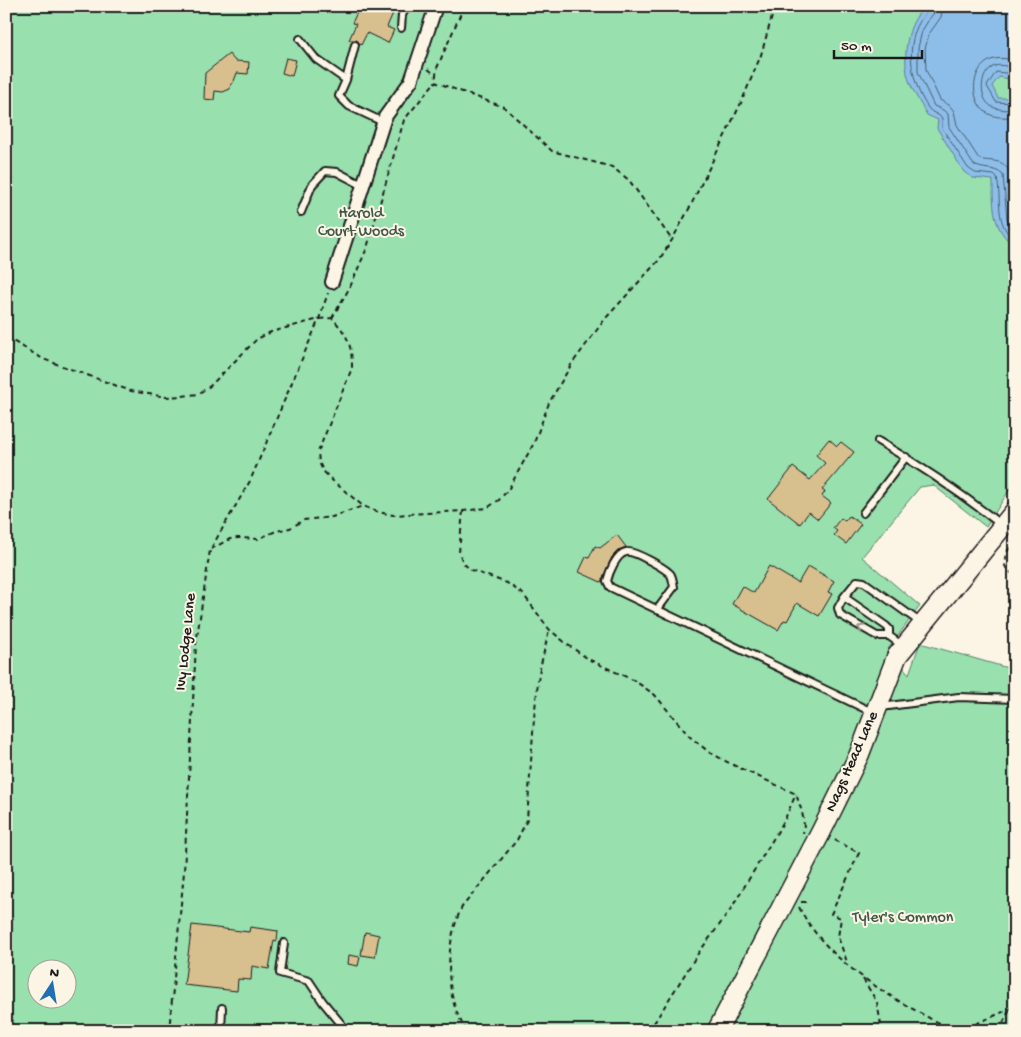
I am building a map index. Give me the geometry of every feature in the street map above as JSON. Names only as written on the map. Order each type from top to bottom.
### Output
[{"type":"street","points":[[332,282],[383,122],[412,81],[436,6]]},
{"type":"street","name":"Nags Head Lane","points":[[717,1031],[859,755],[897,656],[896,641],[923,624],[1015,510]]},
{"type":"lane","points":[[402,28],[402,15],[407,6]]},
{"type":"lane","points":[[300,39],[316,59],[346,80]]},
{"type":"lane","points":[[355,45],[346,80],[339,96],[349,106],[383,122]]},
{"type":"lane","points":[[302,212],[312,185],[325,171],[337,172],[362,185]]},
{"type":"lane","points":[[878,441],[906,457],[963,495],[1002,526]]},
{"type":"lane","points":[[863,513],[906,457]]},
{"type":"lane","points":[[657,610],[674,587],[672,577],[666,570],[635,553],[621,554],[609,575],[607,581],[609,586],[657,610],[877,710],[960,697],[1015,699]]},
{"type":"lane","points":[[896,641],[877,636],[840,615],[838,608],[855,582],[864,582],[923,624]]},
{"type":"lane","points":[[844,597],[886,626],[896,641]]},
{"type":"lane","points":[[284,943],[280,973],[309,981],[323,1002],[347,1031]]},
{"type":"lane","points":[[221,1031],[222,1008]]},
{"type":"path","points":[[332,318],[350,287],[367,248],[404,120],[435,82],[438,68],[464,6]]},
{"type":"path","points":[[332,318],[349,339],[352,368],[318,452],[318,462],[323,471],[362,506],[393,516],[487,508],[499,500],[508,490],[534,443],[549,403],[571,365],[605,320],[659,260],[672,240],[741,103],[761,55],[775,6]]},
{"type":"path","points":[[435,82],[504,107],[552,151],[612,167],[628,180],[672,240]]},
{"type":"path","name":"Ivy Lodge Lane","points":[[169,1031],[184,872],[196,644],[210,550],[250,481],[319,319],[332,282]]},
{"type":"path","points":[[6,337],[43,359],[131,391],[166,397],[198,394],[210,386],[256,339],[271,332],[319,319],[332,318]]},
{"type":"path","points":[[210,550],[230,539],[258,539],[276,531],[290,528],[304,520],[332,517],[362,506]]},
{"type":"path","points":[[463,511],[459,552],[463,563],[471,570],[507,583],[523,594],[549,629],[590,660],[635,681],[655,695],[689,736],[709,752],[730,764],[796,794]]},
{"type":"path","points":[[1015,540],[1007,552],[1005,566],[1015,578]]},
{"type":"path","points":[[467,1031],[457,1012],[449,981],[452,934],[462,907],[517,840],[527,820],[539,673],[549,629]]},
{"type":"path","points":[[796,794],[804,827],[802,839]]},
{"type":"path","points":[[649,1031],[697,955],[730,912],[784,821],[796,794]]},
{"type":"path","points":[[821,832],[859,853],[831,914],[841,918],[838,937],[847,964]]},
{"type":"path","points":[[787,896],[796,902],[807,924],[862,977],[909,1008],[954,1031]]},
{"type":"path","points":[[862,977],[878,1002],[882,1031]]},
{"type":"path","points":[[998,1031],[1015,1001]]},
{"type":"path","points":[[959,1031],[1010,1009]]},
{"type":"green space","points":[[6,6],[1015,6],[1015,481],[986,527],[933,485],[920,487],[862,557],[920,606],[888,649],[909,674],[920,643],[1015,670],[1015,1031],[6,1031]]},
{"type":"water","points":[[927,6],[1015,6],[1015,80],[999,77],[992,86],[998,98],[1015,98],[1015,246],[1002,233],[995,217],[993,180],[973,178],[964,172],[937,128],[938,120],[927,115],[910,84],[906,65],[908,36],[915,19]]},
{"type":"building","points":[[360,6],[396,6],[387,27],[394,30],[388,43],[367,33],[361,45],[357,40],[349,40],[356,24],[352,23]]},
{"type":"building","points":[[229,54],[235,61],[249,62],[248,74],[237,73],[230,89],[223,92],[215,91],[214,100],[204,99],[205,73]]},
{"type":"building","points":[[286,58],[296,60],[292,76],[282,73]]},
{"type":"building","points":[[829,439],[837,446],[841,442],[854,452],[822,490],[825,492],[822,496],[831,503],[818,519],[809,512],[800,524],[768,499],[793,467],[810,480],[825,463],[816,455]]},
{"type":"building","points":[[849,516],[861,524],[846,544],[834,535],[837,531],[833,528],[841,518],[845,521]]},
{"type":"building","points":[[617,535],[626,547],[619,550],[612,557],[601,582],[579,572],[586,557],[589,558],[595,546],[600,548]]},
{"type":"building","points":[[769,566],[798,583],[808,566],[834,581],[828,592],[832,594],[819,616],[797,603],[787,621],[784,620],[778,630],[732,604],[742,586],[754,593]]},
{"type":"building","points":[[192,925],[249,932],[250,927],[278,931],[277,941],[274,940],[269,969],[252,966],[251,980],[238,979],[237,991],[184,985]]},
{"type":"building","points":[[365,932],[379,935],[375,957],[361,955]]},
{"type":"building","points":[[349,955],[360,957],[358,966],[348,964]]},
{"type":"park label","name":"Harold Court Woods","points":[[361,223]]},
{"type":"park label","name":"Tyler's Common","points":[[903,918]]}]
